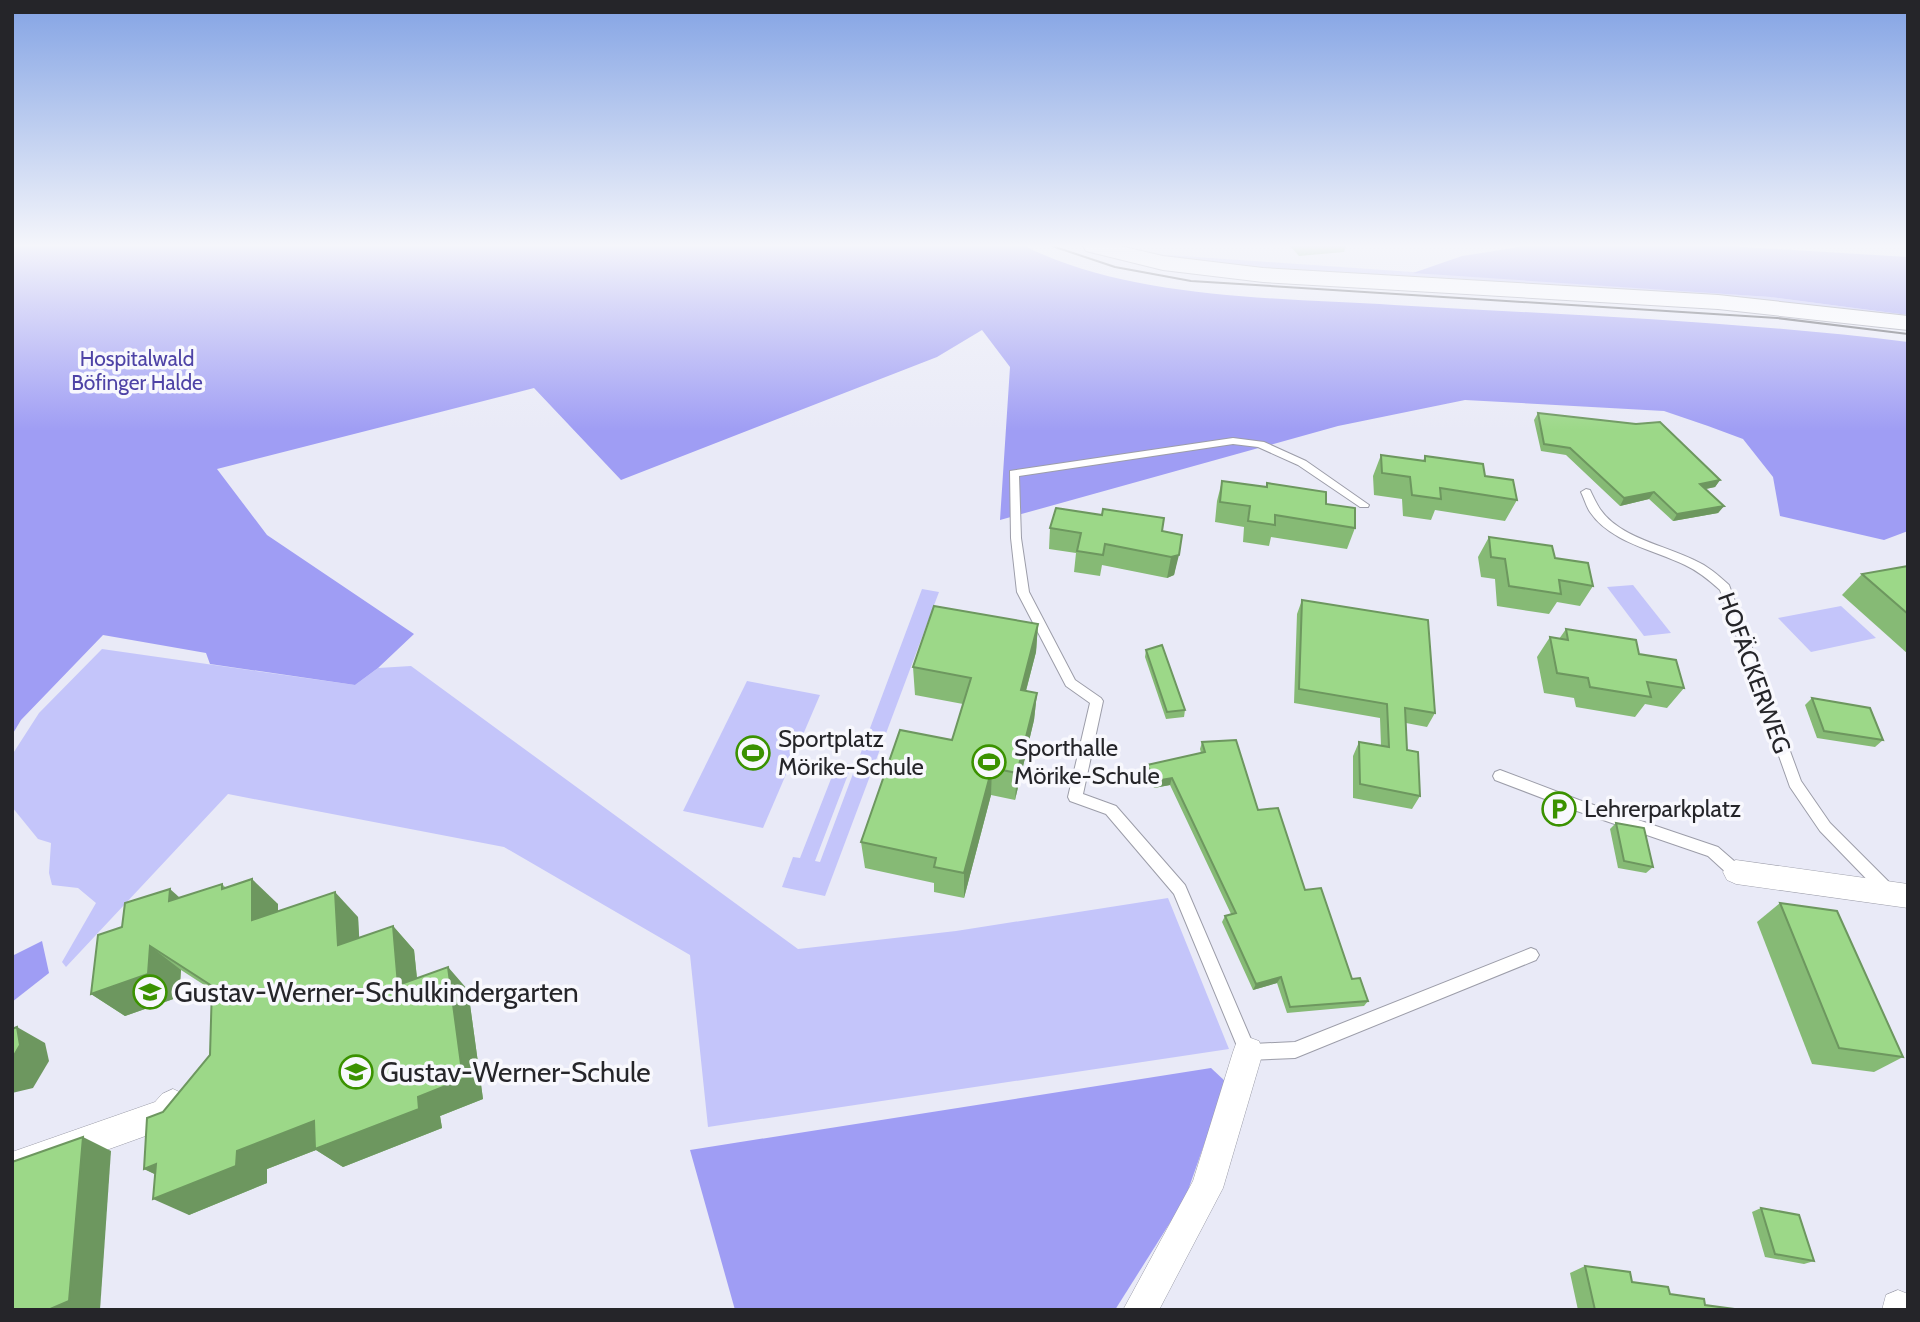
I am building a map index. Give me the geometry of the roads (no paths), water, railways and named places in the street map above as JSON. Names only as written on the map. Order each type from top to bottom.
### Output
[{"type":"street","points":[[1772,308],[1908,323]]},
{"type":"street","name":"HOFÄCKERWEG","points":[[1736,872],[1899,895]]},
{"type":"street","points":[[1140,1310],[1207,1188],[1248,1052]]},
{"type":"street","points":[[12,1168],[165,1114],[188,1086]]},
{"type":"lane","points":[[1364,505],[1302,463],[1260,444],[1233,441],[1014,474],[1016,538],[1023,592],[1070,682],[1097,701],[1075,797],[1111,810],[1180,890],[1248,1052],[1295,1050],[1531,955]]},
{"type":"lane","name":"HOFÄCKERWEG","points":[[1586,492],[1590,507],[1612,526],[1716,576],[1725,588],[1795,783],[1825,827],[1899,895]]},
{"type":"lane","name":"HOFÄCKERWEG","points":[[1500,776],[1713,851],[1736,872]]},
{"type":"tram line","points":[[1614,308],[1777,318],[1908,334]]},
{"type":"place","name":"Sportplatz Mörike-Schule","points":[[753,753]]},
{"type":"place","name":"Sporthalle Mörike-Schule","points":[[989,762]]},
{"type":"place","name":"Lehrerparkplatz","points":[[1559,809]]},
{"type":"place","name":"Gustav-Werner-Schulkindergarten","points":[[150,992]]},
{"type":"place","name":"Gustav-Werner-Schule","points":[[356,1072]]},
{"type":"park label","name":"Hospitalwald Böfinger Halde","points":[[137,371]]}]
